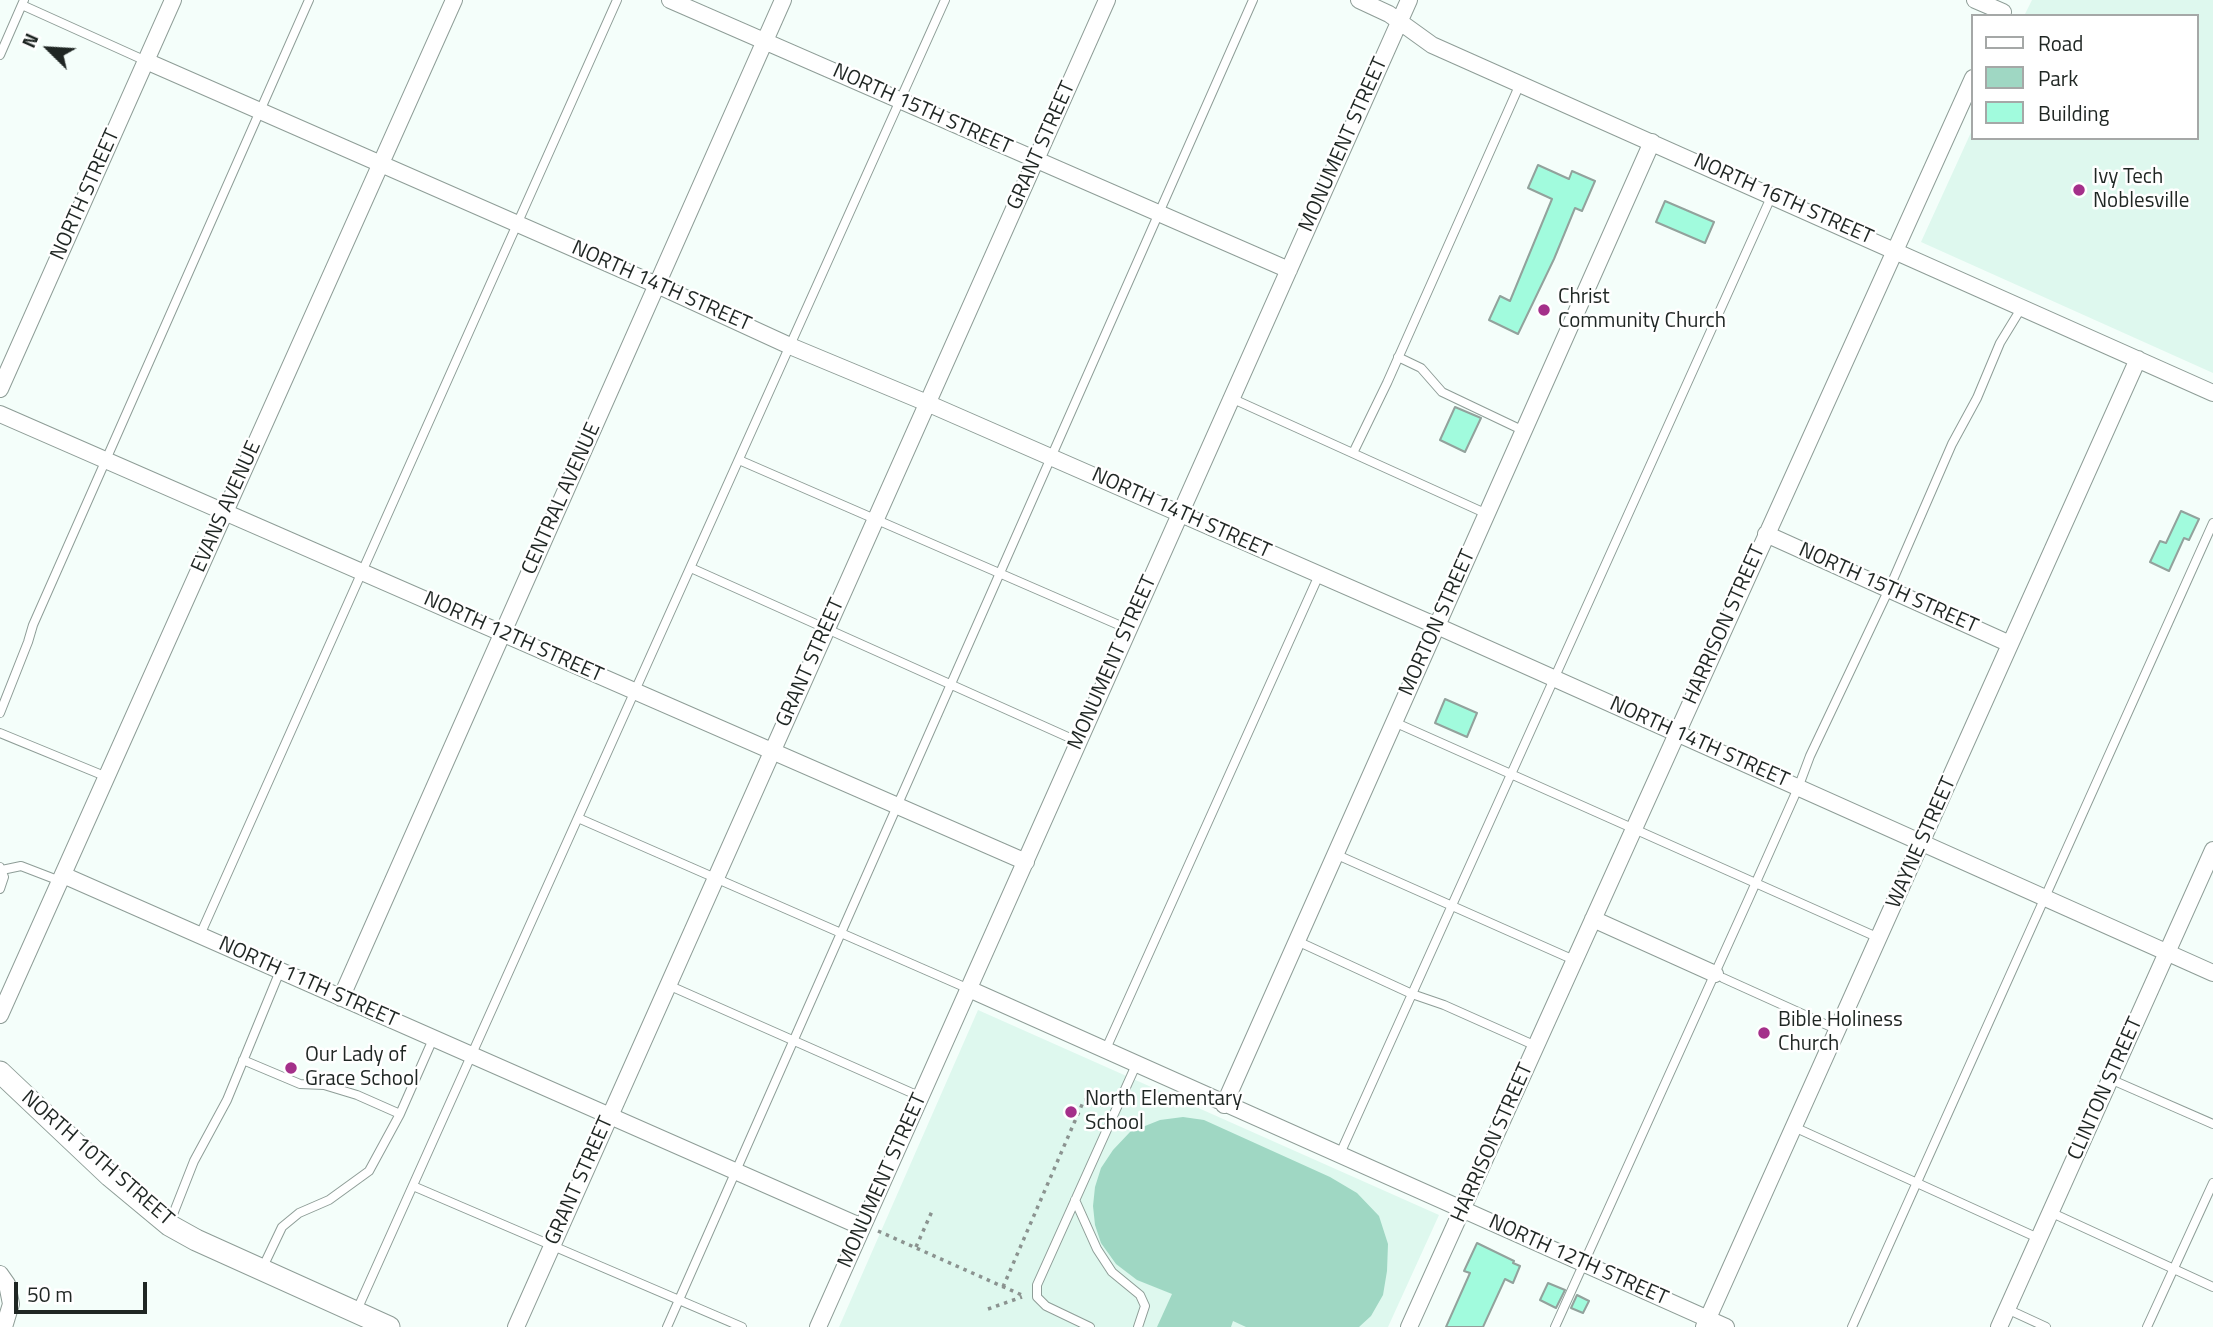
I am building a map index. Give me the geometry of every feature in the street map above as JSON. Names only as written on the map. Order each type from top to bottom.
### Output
[{"type":"main road","name":"NORTH 10TH STREET","points":[[0,1072],[110,1176],[169,1225],[389,1327]]},
{"type":"street","name":"NORTH STREET","points":[[0,389],[173,0]]},
{"type":"street","name":"EVANS AVENUE","points":[[0,1014],[5,989],[61,878],[107,777],[454,0]]},
{"type":"street","name":"NORTH 15TH STREET","points":[[670,0],[1289,270]]},
{"type":"street","name":"CENTRAL AVENUE","points":[[341,998],[783,0]]},
{"type":"street","name":"GRANT STREET","points":[[516,1327],[1107,0]]},
{"type":"street","name":"NORTH 16TH STREET","points":[[1359,0],[1400,21],[1432,44],[2213,393]]},
{"type":"street","name":"MONUMENT STREET","points":[[818,1327],[1409,0]]},
{"type":"street","points":[[1975,0],[2004,9]]},
{"type":"street","name":"NORTH 14TH STREET","points":[[146,61],[1437,626],[2213,973]]},
{"type":"street","name":"HARRISON STREET","points":[[1409,1327],[1972,80]]},
{"type":"street","name":"MORTON STREET","points":[[1224,1105],[1652,142]]},
{"type":"street","name":"WAYNE STREET","points":[[1706,1323],[2138,359]]},
{"type":"street","name":"NORTH 12TH STREET","points":[[0,414],[1026,862]]},
{"type":"street","name":"NORTH 15TH STREET","points":[[1766,534],[2010,645]]},
{"type":"street","name":"CLINTON STREET","points":[[1998,1327],[2213,850]]},
{"type":"street","name":"NORTH 11TH STREET","points":[[61,878],[200,935],[862,1227]]},
{"type":"street","points":[[1593,919],[1719,976]]},
{"type":"street","name":"NORTH 12TH STREET","points":[[969,989],[1583,1264],[1706,1323],[1726,1327]]},
{"type":"street","points":[[0,1274],[7,1284],[11,1304],[4,1327]]},
{"type":"lane","points":[[0,713],[33,625],[309,0]]},
{"type":"lane","points":[[200,935],[617,0]]},
{"type":"lane","points":[[356,1312],[946,0]]},
{"type":"lane","points":[[667,1327],[1253,0]]},
{"type":"lane","points":[[0,55],[23,3],[146,61]]},
{"type":"lane","points":[[1353,453],[1520,84]]},
{"type":"lane","points":[[1339,1156],[1772,195]]},
{"type":"lane","points":[[1555,1327],[1719,976],[1810,756],[1889,589],[1952,444],[1977,398],[2000,343],[2022,307]]},
{"type":"lane","points":[[1398,357],[1421,368],[1442,392],[1524,431]]},
{"type":"lane","points":[[1231,398],[1487,514]]},
{"type":"lane","points":[[739,460],[1128,629]]},
{"type":"lane","points":[[1852,1327],[2213,523]]},
{"type":"lane","points":[[691,568],[1079,742]]},
{"type":"lane","points":[[1105,1051],[1319,575]]},
{"type":"lane","points":[[1394,722],[1879,938]]},
{"type":"lane","points":[[0,733],[107,777]]},
{"type":"lane","points":[[578,818],[969,989]]},
{"type":"lane","points":[[1335,854],[1574,960]]},
{"type":"lane","points":[[0,889],[4,877],[1,869],[22,866],[61,878]]},
{"type":"lane","points":[[1297,941],[1412,994],[1536,1046]]},
{"type":"lane","points":[[169,1225],[194,1161],[227,1100],[280,971]]},
{"type":"lane","points":[[1719,976],[1838,1030]]},
{"type":"lane","points":[[668,985],[921,1097]]},
{"type":"lane","points":[[262,1269],[282,1227],[299,1213],[329,1200],[369,1171],[400,1114],[433,1039]]},
{"type":"lane","points":[[243,1060],[300,1084],[324,1085],[357,1095],[400,1114]]},
{"type":"lane","points":[[1090,1327],[1046,1306],[1037,1297],[1037,1285],[1136,1065]]},
{"type":"lane","points":[[2110,1079],[2213,1124]]},
{"type":"lane","points":[[1794,1127],[2038,1238]]},
{"type":"lane","points":[[2147,1327],[2213,1183]]},
{"type":"lane","points":[[413,1186],[742,1327]]},
{"type":"lane","points":[[1075,1200],[1104,1261],[1112,1272],[1140,1295],[1145,1306],[1138,1327]]},
{"type":"lane","points":[[2050,1212],[2213,1287]]},
{"type":"lane","points":[[2007,1309],[2046,1327]]},
{"type":"path","points":[[1003,1286],[1084,1100],[1089,1099],[1115,1111]]},
{"type":"path","points":[[916,1247],[933,1209]]},
{"type":"path","points":[[862,1227],[885,1233],[1024,1296],[988,1309]]},
{"type":"shaded area","name":"Ivy Tech Noblesville","points":[[2032,0],[2213,0],[2213,373],[1921,242],[1972,130],[1972,140],[2199,140],[2199,14],[2025,14]]},
{"type":"shaded area","name":"North Elementary School","points":[[978,1010],[1439,1215],[1388,1327],[839,1327]]},
{"type":"green space","points":[[1183,1117],[1204,1120],[1330,1177],[1357,1193],[1379,1216],[1388,1244],[1383,1295],[1371,1316],[1359,1327],[1246,1327],[1233,1321],[1231,1327],[1157,1327],[1172,1294],[1137,1280],[1116,1264],[1101,1243],[1095,1225],[1095,1187],[1101,1168],[1130,1132],[1160,1120]]},
{"type":"building","points":[[1538,165],[1569,179],[1572,171],[1595,181],[1582,211],[1575,208],[1518,334],[1489,320],[1500,296],[1510,301],[1552,199],[1528,188]]},
{"type":"building","points":[[1665,201],[1714,222],[1705,243],[1656,222]]},
{"type":"building","points":[[1455,407],[1481,418],[1465,452],[1440,440]]},
{"type":"building","points":[[2181,511],[2199,519],[2189,540],[2184,538],[2169,571],[2150,562],[2160,541],[2166,543]]},
{"type":"building","points":[[1445,699],[1477,713],[1467,737],[1435,723]]},
{"type":"building","points":[[1477,1243],[1520,1266],[1513,1283],[1505,1279],[1483,1327],[1446,1327],[1470,1273],[1464,1271]]},
{"type":"building","points":[[1548,1283],[1565,1290],[1556,1308],[1540,1300]]},
{"type":"building","points":[[1577,1295],[1589,1301],[1583,1313],[1571,1308]]},
{"type":"place","name":"Ivy Tech Noblesville","points":[[2079,190]]},
{"type":"place","name":"Christ Community Church","points":[[1544,310]]},
{"type":"place","name":"Bible Holiness Church","points":[[1764,1033]]},
{"type":"place","name":"Our Lady of Grace School","points":[[291,1068]]},
{"type":"place","name":"North Elementary School","points":[[1071,1112]]}]
